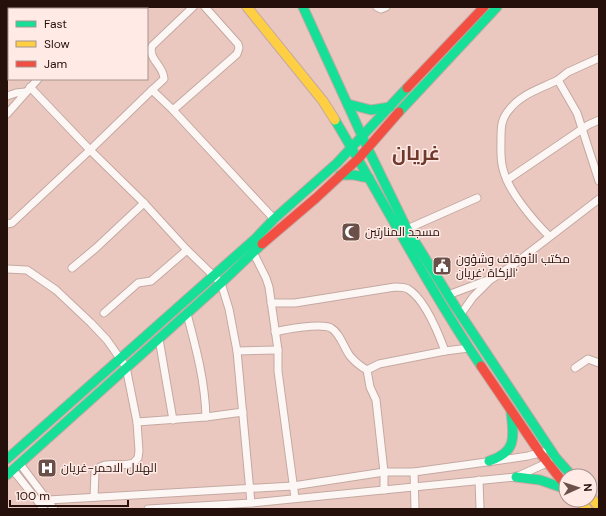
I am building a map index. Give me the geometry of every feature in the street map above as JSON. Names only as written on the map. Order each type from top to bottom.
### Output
[{"type":"main road","points":[[247,7],[332,96],[348,104],[371,110],[390,107]]},
{"type":"main road","points":[[303,7],[332,96],[351,147],[400,235],[469,348],[540,453],[558,476]]},
{"type":"main road","points":[[10,473],[126,367],[222,283],[254,252],[259,241],[274,219],[322,177],[484,7]]},
{"type":"main road","points":[[7,460],[212,275],[316,198],[368,149],[397,114],[497,7]]},
{"type":"main road","points":[[348,104],[407,229],[448,295],[556,458],[565,468]]},
{"type":"main road","points":[[340,175],[354,175],[369,178]]},
{"type":"main road","points":[[489,461],[508,450],[512,431],[511,411]]},
{"type":"main road","points":[[516,477],[540,480],[558,486]]},
{"type":"street","points":[[7,224],[12,223],[164,79],[164,74],[149,48],[193,7]]},
{"type":"street","points":[[172,110],[237,54],[239,48],[238,44],[205,7]]},
{"type":"street","points":[[377,7],[381,9],[386,7]]},
{"type":"street","points":[[549,236],[536,224],[518,199],[507,180],[502,162],[502,124],[509,109],[528,94],[558,80],[568,72],[599,58]]},
{"type":"street","points":[[7,114],[37,80]]},
{"type":"street","points":[[558,80],[577,113],[581,130],[599,181]]},
{"type":"street","points":[[7,96],[28,90]]},
{"type":"street","points":[[28,90],[144,204],[212,275],[222,283],[238,351],[242,412],[251,503]]},
{"type":"street","points":[[152,90],[274,219]]},
{"type":"street","points":[[507,180],[581,130],[599,120]]},
{"type":"street","points":[[407,229],[477,198]]},
{"type":"street","points":[[461,314],[473,297],[490,280],[513,265],[599,199]]},
{"type":"street","points":[[72,268],[144,204]]},
{"type":"street","points":[[104,314],[138,283],[151,280],[187,250]]},
{"type":"street","points":[[254,252],[266,278],[271,303],[278,350],[278,371],[295,498]]},
{"type":"street","points":[[7,270],[27,270],[56,290],[102,334],[126,367],[137,422],[138,458],[132,463],[104,465],[97,468],[95,472],[94,497]]},
{"type":"street","points":[[448,295],[490,280]]},
{"type":"street","points":[[271,303],[295,304],[395,287],[406,288],[414,294],[434,322],[445,350]]},
{"type":"street","points":[[187,314],[205,395],[206,417]]},
{"type":"street","points":[[275,332],[289,328],[319,326],[330,328],[336,333],[350,356],[356,363],[366,370],[370,387],[376,400],[384,472],[384,490]]},
{"type":"street","points":[[159,339],[173,420]]},
{"type":"street","points":[[366,370],[379,364],[445,350],[469,348]]},
{"type":"street","points":[[238,351],[278,350]]},
{"type":"street","points":[[574,368],[588,359],[599,363]]},
{"type":"street","points":[[137,422],[206,417],[242,412]]},
{"type":"street","points":[[48,500],[294,486],[384,472],[414,472],[528,456],[550,449]]},
{"type":"street","points":[[148,509],[242,506],[251,503],[295,498],[516,477],[556,458]]},
{"type":"street","points":[[20,464],[54,509]]},
{"type":"street","points":[[414,472],[415,509]]},
{"type":"street","points":[[10,473],[43,508],[48,500]]},
{"type":"street","points":[[479,480],[480,509]]},
{"type":"traffic: fast","points":[[303,7],[368,149],[407,229],[455,306],[556,458],[565,468]]},
{"type":"traffic: fast","points":[[399,112],[497,7]]},
{"type":"traffic: fast","points":[[7,459],[256,238],[274,219],[337,163],[407,88]]},
{"type":"traffic: fast","points":[[348,104],[371,110],[390,107]]},
{"type":"traffic: fast","points":[[335,120],[424,275],[481,366]]},
{"type":"traffic: fast","points":[[340,175],[354,175],[369,178]]},
{"type":"traffic: fast","points":[[7,475],[221,283],[262,244]]},
{"type":"traffic: fast","points":[[489,461],[505,453],[512,442],[513,429],[511,412]]},
{"type":"traffic: fast","points":[[516,477],[540,480],[558,486]]},
{"type":"traffic: slow","points":[[247,7],[323,101],[335,120]]},
{"type":"traffic: jam","points":[[407,88],[484,7]]},
{"type":"traffic: jam","points":[[262,244],[316,198],[358,159],[399,112]]},
{"type":"traffic: jam","points":[[481,366],[540,453],[558,476]]},
{"type":"place","name":"مسجد المنارتين","points":[[351,232]]},
{"type":"place","name":"مكتب الأوقاف وشؤون الزكاة 'غريان'","points":[[442,266]]},
{"type":"place","name":"الهلال الاحمر-غريان","points":[[47,468]]},
{"type":"district","name":"غريان","points":[[416,153]]}]
